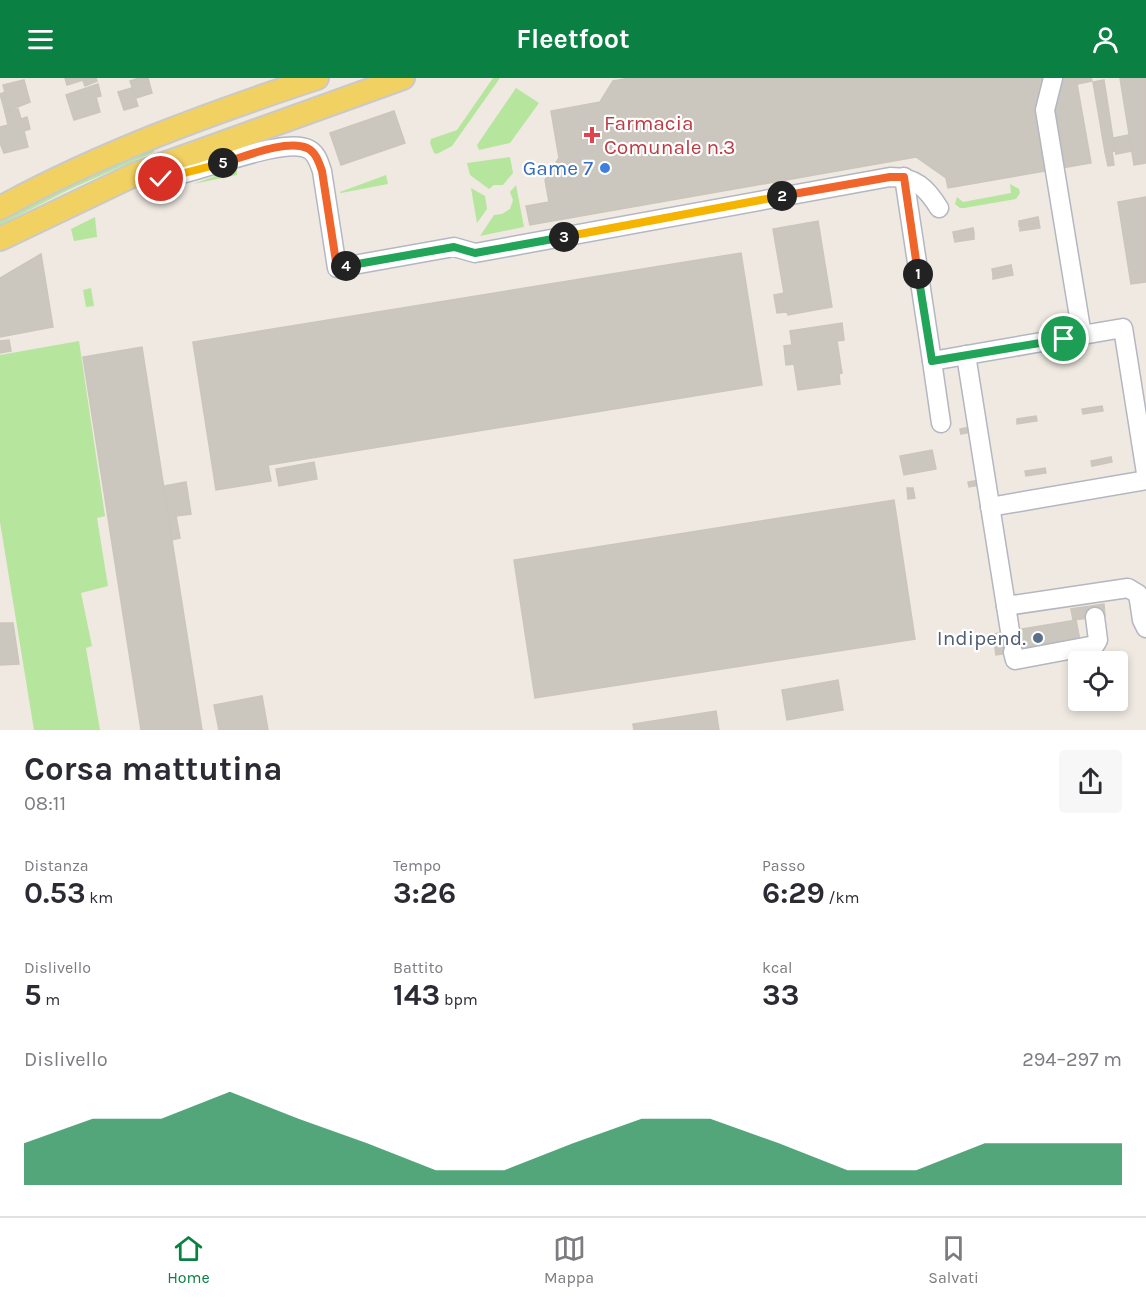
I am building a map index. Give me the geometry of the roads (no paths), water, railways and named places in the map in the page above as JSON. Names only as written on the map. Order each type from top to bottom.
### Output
[{"type":"main road","points":[[0,208],[52,179],[170,129],[316,78]]},
{"type":"main road","points":[[0,239],[136,174],[403,78]]},
{"type":"main road","points":[[0,195],[52,167],[124,138],[170,129]]},
{"type":"lane","points":[[1053,78],[1045,110],[1082,335]]},
{"type":"lane","points":[[136,174],[161,179],[191,173],[278,147],[307,148],[317,156],[322,171],[337,268],[454,247],[475,253],[890,177],[904,177],[918,182],[928,190],[939,208]]},
{"type":"lane","points":[[904,177],[942,423]]},
{"type":"lane","points":[[932,361],[1123,328],[1146,473]]},
{"type":"lane","points":[[966,355],[1010,632]]},
{"type":"lane","points":[[990,507],[1146,480]]},
{"type":"lane","points":[[1006,606],[1093,606],[1128,588],[1138,594],[1142,620],[1146,628]]},
{"type":"lane","points":[[1013,652],[1015,660],[1095,645],[1098,640],[1093,606]]},
{"type":"place","name":"Farmacia Comunale n.3","points":[[592,135]]},
{"type":"place","name":"Game 7","points":[[605,168]]},
{"type":"place","name":"Indipend.","points":[[1038,638]]}]
